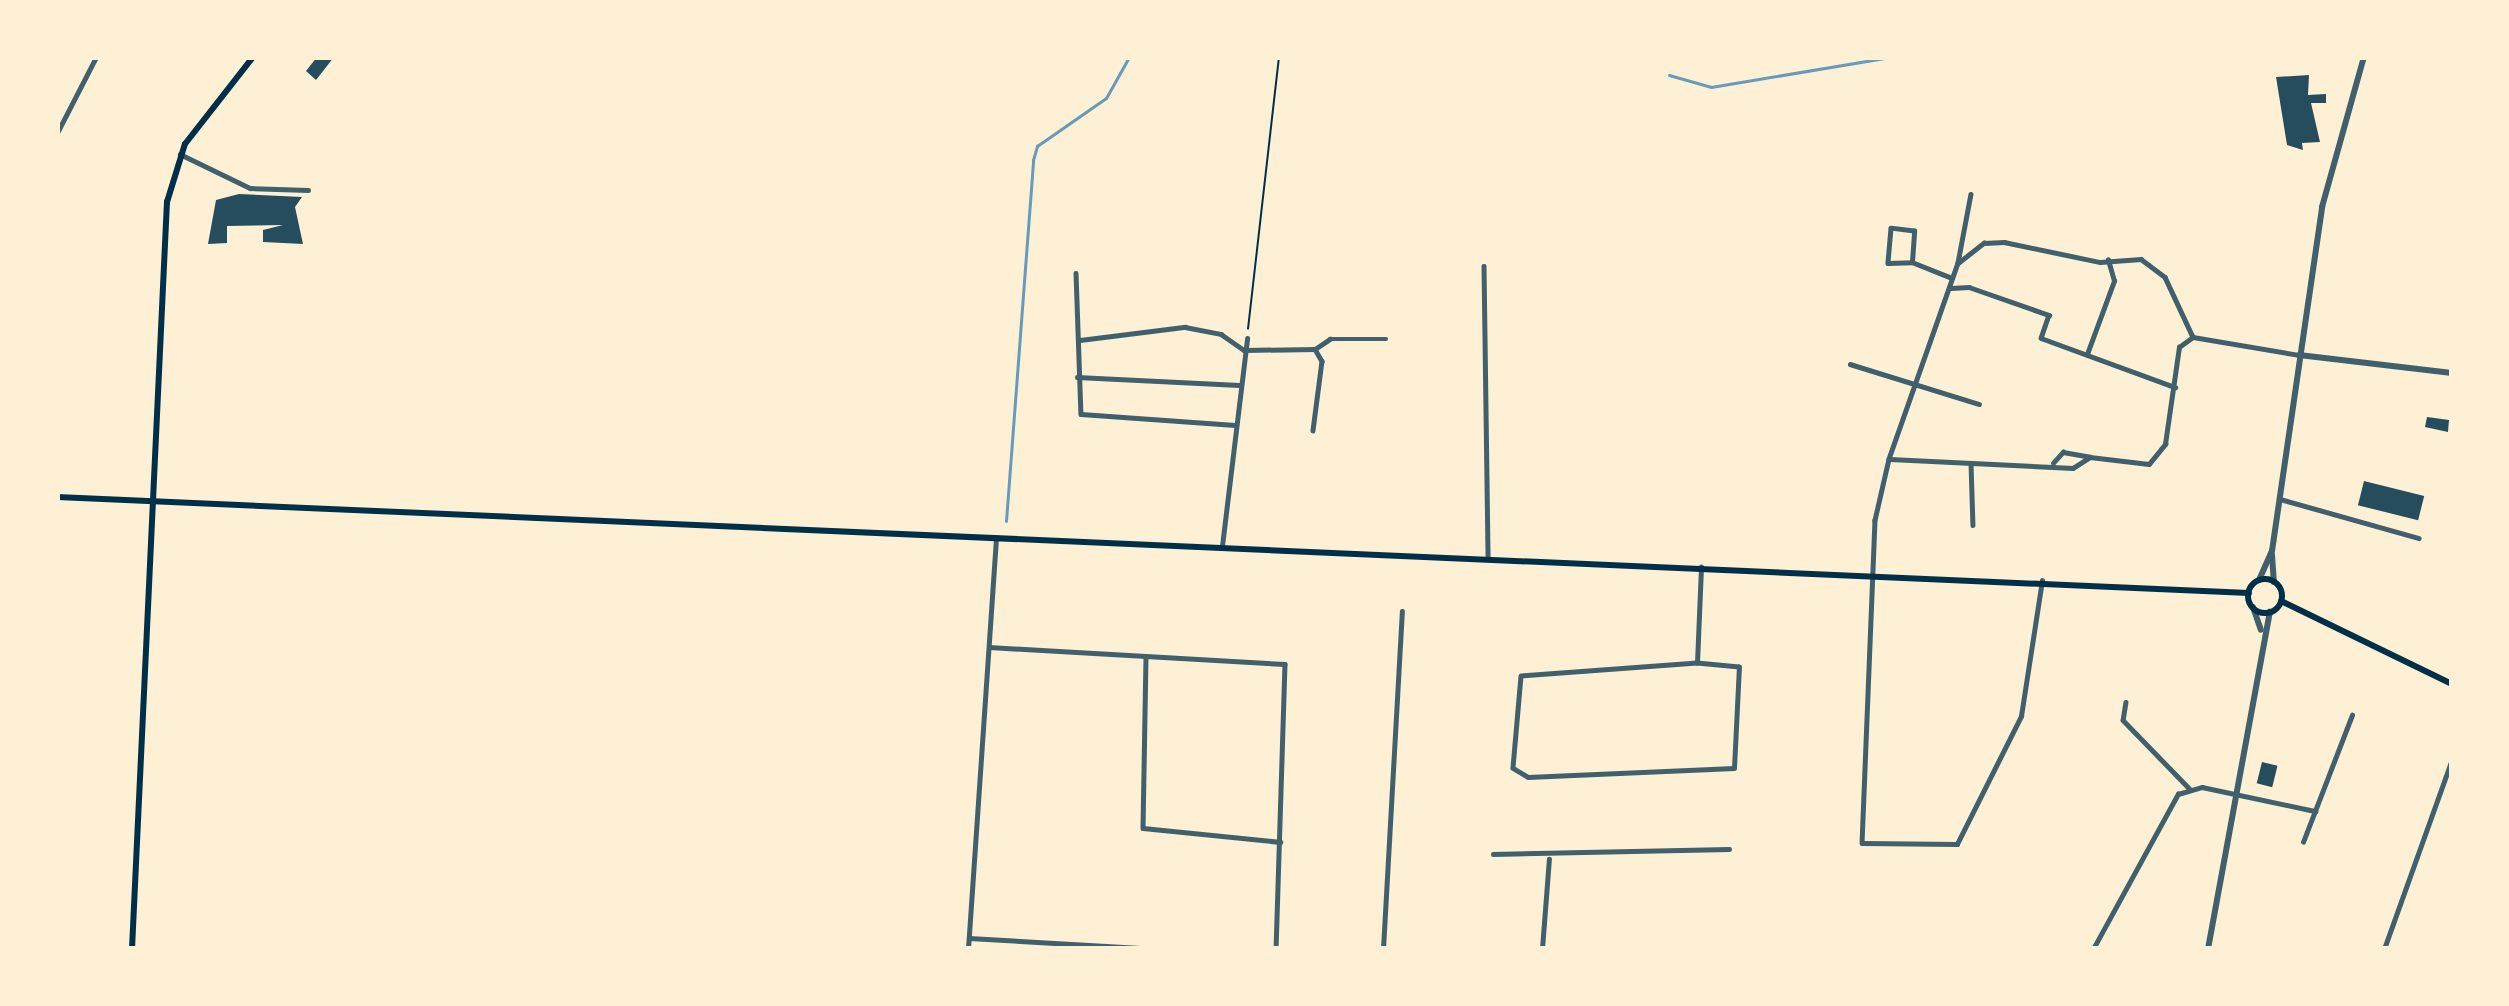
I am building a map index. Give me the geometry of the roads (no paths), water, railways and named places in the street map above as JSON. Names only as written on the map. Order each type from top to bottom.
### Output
[{"type":"main road","points":[[132,949],[157,502],[167,202],[180,154],[253,57]]},
{"type":"main road","points":[[57,497],[2249,593]]},
{"type":"main road","points":[[2249,593],[2259,580],[2274,582],[2282,601],[2452,684]]},
{"type":"main road","points":[[2249,593],[2253,607],[2270,612],[2282,601]]},
{"type":"street","points":[[57,133],[96,57]]},
{"type":"street","points":[[2274,582],[2272,551],[2322,207],[2364,57]]},
{"type":"street","points":[[180,154],[250,188],[308,190]]},
{"type":"street","points":[[1970,194],[1958,263],[1889,459],[1873,574],[1862,843],[1952,847],[2007,755],[2021,716],[2042,581]]},
{"type":"street","points":[[1912,262],[1914,231],[1891,228],[1888,263],[1912,262],[1952,278]]},
{"type":"street","points":[[1958,263],[1984,243],[2004,242],[2015,250],[2156,266],[2193,337]]},
{"type":"street","points":[[2087,354],[2114,281],[2108,260]]},
{"type":"street","points":[[1484,266],[1488,557]]},
{"type":"street","points":[[1076,273],[1080,340],[1075,404],[1093,417],[1235,425]]},
{"type":"street","points":[[1948,289],[1969,287],[2049,315],[2041,338],[2175,387]]},
{"type":"street","points":[[1080,340],[1185,327],[1239,341],[1244,350]]},
{"type":"street","points":[[2052,464],[2063,452],[2150,464],[2162,455],[2179,347],[2193,337],[2452,373]]},
{"type":"street","points":[[1222,546],[1247,339]]},
{"type":"street","points":[[1244,350],[1315,349],[1330,339],[1386,339]]},
{"type":"street","points":[[1313,430],[1322,361],[1315,349]]},
{"type":"street","points":[[1850,364],[1979,404]]},
{"type":"street","points":[[1075,376],[1240,385]]},
{"type":"street","points":[[1889,459],[2073,468],[2090,457]]},
{"type":"street","points":[[1971,463],[1973,525]]},
{"type":"street","points":[[2280,499],[2419,538]]},
{"type":"street","points":[[968,949],[996,539]]},
{"type":"street","points":[[2259,580],[2272,551]]},
{"type":"street","points":[[1697,663],[1701,566]]},
{"type":"street","points":[[2253,607],[2261,633]]},
{"type":"street","points":[[1384,949],[1402,612]]},
{"type":"street","points":[[2207,949],[2261,633],[2270,612]]},
{"type":"street","points":[[989,647],[1285,664],[1276,949]]},
{"type":"street","points":[[1146,657],[1143,828],[1280,842]]},
{"type":"street","points":[[1697,663],[1739,667],[1734,768],[1528,777],[1514,769],[1521,676],[1697,663]]},
{"type":"street","points":[[2126,702],[2123,720],[2189,788],[2236,793],[2314,812]]},
{"type":"street","points":[[2303,842],[2352,715]]},
{"type":"street","points":[[2384,949],[2452,759]]},
{"type":"street","points":[[2092,949],[2164,808],[2189,788]]},
{"type":"street","points":[[1493,854],[1550,858],[1729,849]]},
{"type":"street","points":[[1542,949],[1550,858]]},
{"type":"street","points":[[969,938],[1162,949]]},
{"type":"waterway","points":[[1006,521],[1033,160],[1037,146],[1106,98],[1129,57]]},
{"type":"waterway","points":[[1669,75],[1711,87],[1891,57]]}]
